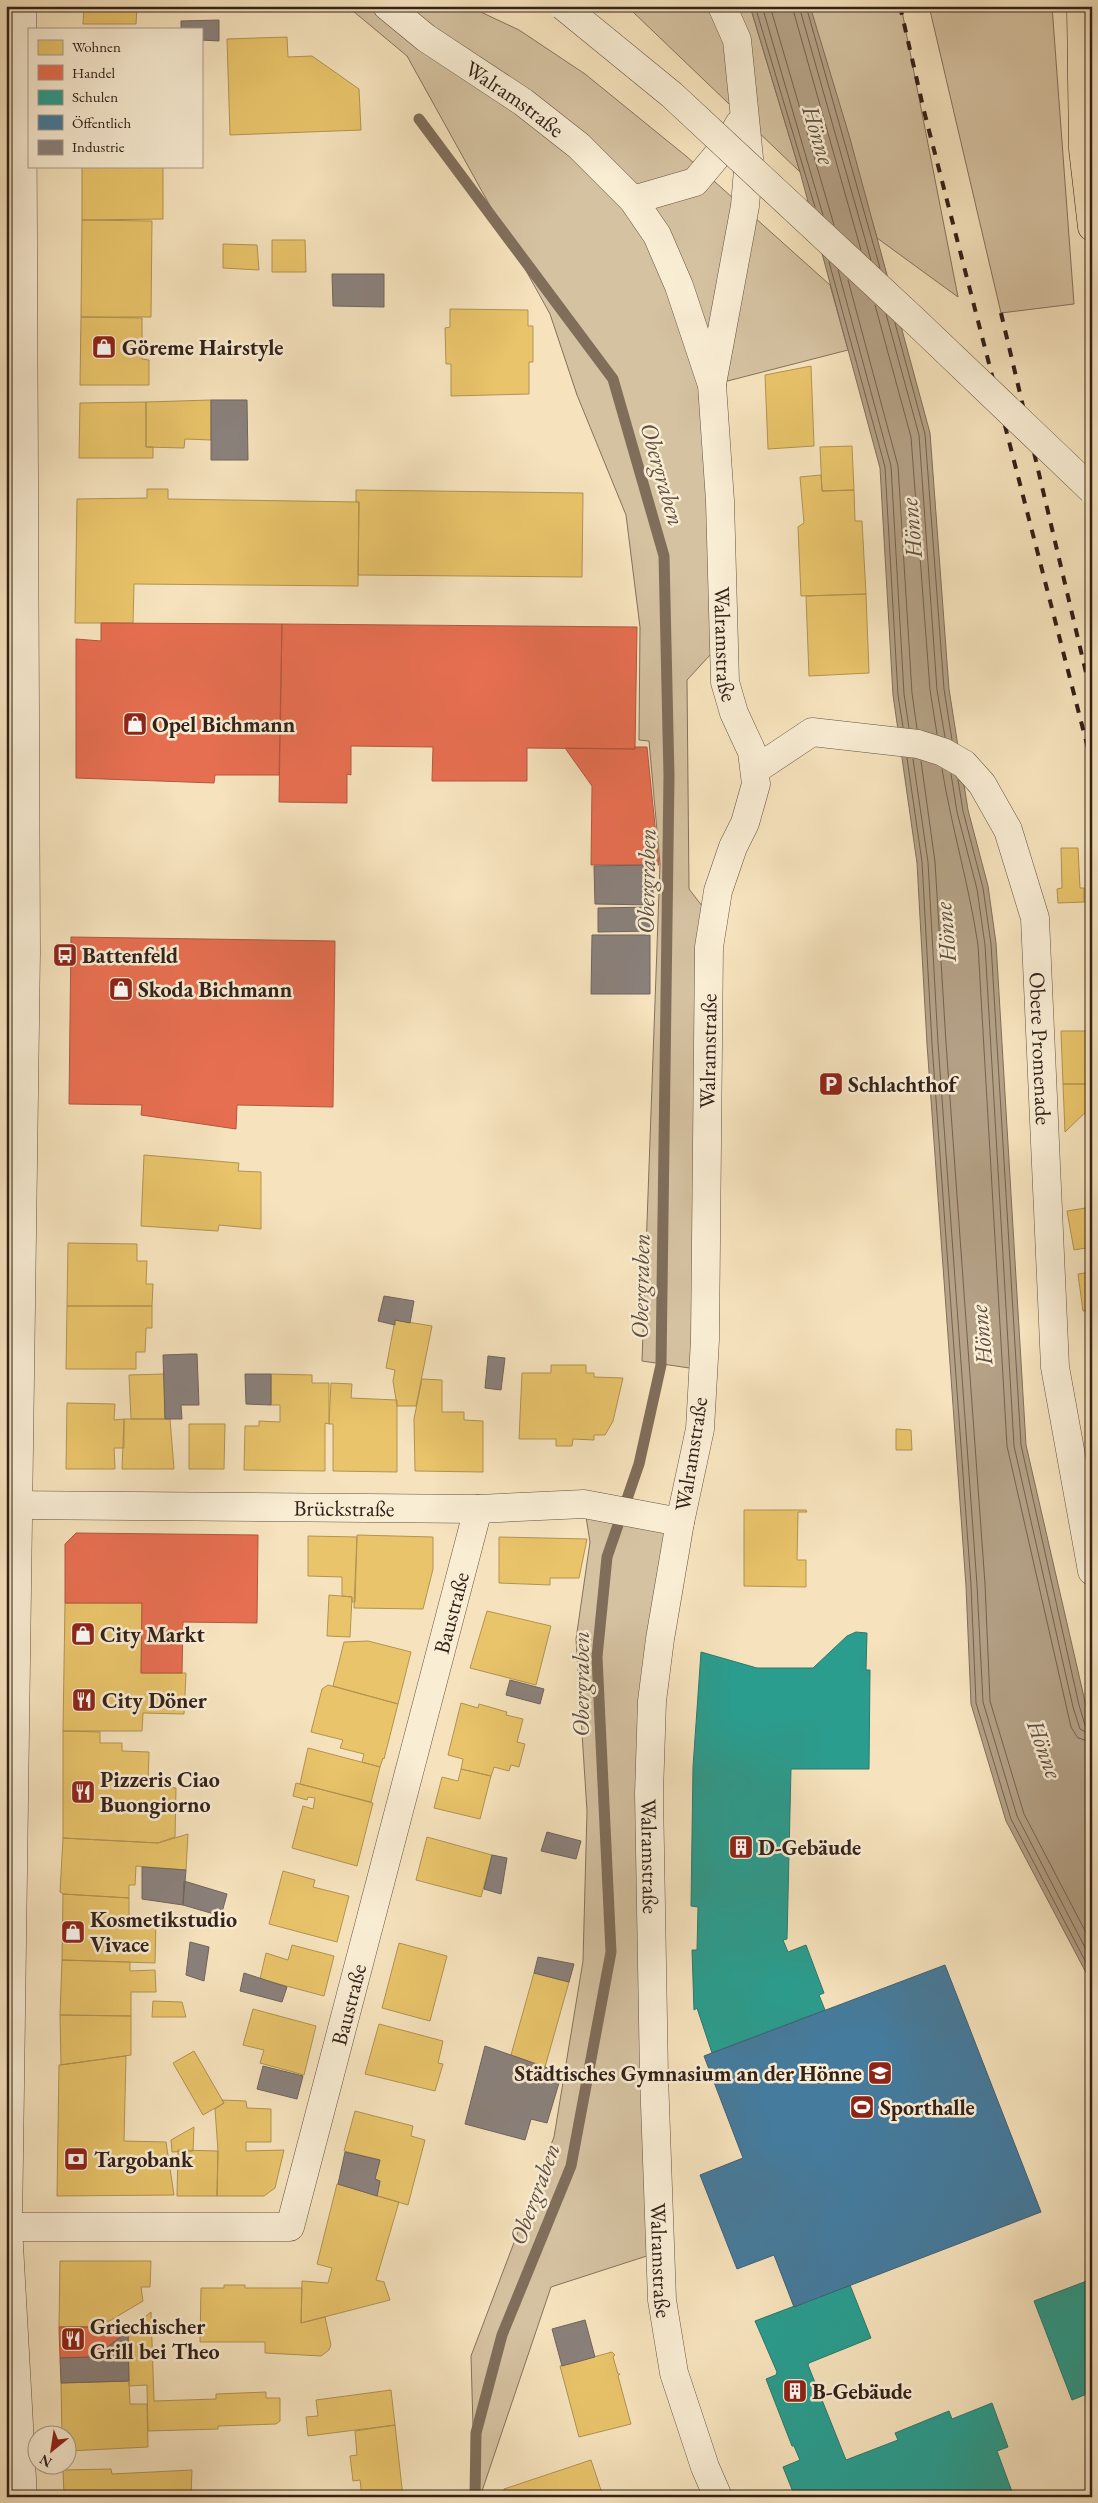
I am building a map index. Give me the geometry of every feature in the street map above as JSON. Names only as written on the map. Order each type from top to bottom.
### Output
[{"type":"main road","points":[[1081,6],[1083,149],[1092,228]]},
{"type":"street","points":[[22,6],[26,952],[12,1505],[7,2227],[23,2497]]},
{"type":"street","name":"Walramstraße","points":[[387,6],[426,38],[523,102],[580,146],[633,200],[657,234],[679,286],[712,385],[720,493],[725,682],[734,713],[752,752],[756,784],[753,801],[724,870],[718,891],[709,947],[705,1340],[700,1429],[680,1522],[660,1639],[652,1701],[649,1794],[659,2252],[662,2300],[674,2373],[705,2467],[718,2497]]},
{"type":"street","points":[[563,6],[672,95],[916,322],[1092,490]]},
{"type":"street","name":"Walramstraße","points":[[712,385],[745,206],[749,158],[746,112],[737,40],[722,6]]},
{"type":"street","points":[[633,200],[695,182],[730,140],[746,112]]},
{"type":"street","name":"Obere Promenade","points":[[755,770],[812,732],[918,744],[943,752],[964,764],[982,784],[1008,830],[1035,918],[1055,1367],[1092,1571]]},
{"type":"street","name":"Brückstraße","points":[[12,1505],[478,1509],[584,1504],[680,1522]]},
{"type":"street","name":"Baustraße","points":[[7,2227],[290,2227],[478,1509]]},
{"type":"shaded area","points":[[347,6],[468,6],[519,30],[585,74],[686,156],[830,285],[848,350],[712,385],[723,641],[687,680],[689,889],[709,915],[703,1370],[642,1361],[660,864],[649,741],[639,740],[640,627],[626,515],[577,395],[550,314],[407,56]]},
{"type":"shaded area","points":[[624,6],[750,6],[800,172],[632,11]]},
{"type":"shaded area","points":[[809,6],[901,6],[958,297],[877,238]]},
{"type":"shaded area","points":[[929,6],[1052,6],[1074,304],[1001,313]]},
{"type":"shaded area","points":[[584,1504],[680,1522],[660,1639],[659,2252],[551,2287],[480,2497],[475,2497],[471,2356],[554,2137],[583,1961],[587,1811],[576,1639],[590,1542]]},
{"type":"water","name":"Hönne","points":[[750,6],[810,6],[849,135],[930,433],[949,689],[968,810],[988,886],[996,943],[1026,1445],[1092,1732],[1092,1984],[1006,1821],[971,1704],[966,1586],[927,1044],[917,863],[893,695],[880,468],[800,172]]},
{"type":"building: Wohnen","points":[[84,6],[137,6],[136,24],[83,24]]},
{"type":"building: Wohnen","points":[[287,37],[288,57],[312,56],[359,89],[361,130],[230,135],[227,39]]},
{"type":"building: Wohnen","points":[[82,168],[163,168],[163,219],[82,220]]},
{"type":"building: Wohnen","points":[[82,220],[152,221],[151,317],[81,317]]},
{"type":"building: Wohnen","points":[[272,240],[305,240],[306,272],[272,272]]},
{"type":"building: Wohnen","points":[[223,244],[257,245],[259,270],[223,268]]},
{"type":"building: Wohnen","points":[[450,309],[528,310],[528,326],[533,326],[533,362],[529,362],[529,394],[451,396],[451,364],[446,364],[445,328],[450,327]]},
{"type":"building: Wohnen","points":[[81,317],[142,318],[142,359],[149,360],[149,385],[80,385]]},
{"type":"building: Wohnen","points":[[811,366],[814,446],[768,449],[765,375]]},
{"type":"building: Wohnen","points":[[211,400],[211,440],[185,439],[184,448],[146,447],[146,402]]},
{"type":"building: Wohnen","points":[[146,402],[146,447],[153,447],[153,458],[79,458],[80,403]]},
{"type":"building: Wohnen","points":[[852,446],[854,490],[822,491],[820,447]]},
{"type":"building: Wohnen","points":[[821,475],[822,491],[854,490],[855,521],[862,521],[866,594],[801,596],[798,527],[804,523],[800,477]]},
{"type":"building: Wohnen","points":[[147,489],[168,489],[168,499],[359,502],[358,586],[134,584],[133,623],[75,623],[77,499],[147,498]]},
{"type":"building: Wohnen","points":[[356,490],[583,493],[582,577],[358,575],[359,502],[356,502]]},
{"type":"building: Wohnen","points":[[866,594],[869,673],[809,676],[806,596]]},
{"type":"building: Wohnen","points":[[1061,848],[1078,848],[1080,888],[1084,888],[1084,902],[1058,903],[1057,889],[1062,888]]},
{"type":"building: Wohnen","points":[[1061,1031],[1092,1031],[1092,1084],[1063,1084]]},
{"type":"building: Wohnen","points":[[1063,1084],[1092,1084],[1092,1106],[1065,1132]]},
{"type":"building: Wohnen","points":[[144,1155],[239,1163],[238,1171],[261,1172],[261,1229],[219,1225],[218,1231],[141,1226]]},
{"type":"building: Wohnen","points":[[1092,1207],[1092,1247],[1074,1250],[1067,1211]]},
{"type":"building: Wohnen","points":[[68,1243],[137,1244],[137,1261],[147,1261],[146,1284],[153,1284],[152,1306],[67,1306]]},
{"type":"building: Wohnen","points":[[1092,1272],[1092,1310],[1083,1311],[1078,1274]]},
{"type":"building: Wohnen","points":[[67,1306],[152,1306],[152,1328],[146,1328],[145,1352],[136,1352],[136,1369],[66,1369]]},
{"type":"building: Wohnen","points":[[395,1320],[432,1326],[416,1406],[397,1406],[393,1381],[395,1370],[386,1368]]},
{"type":"building: Wohnen","points":[[1092,1326],[1092,1351],[1086,1327]]},
{"type":"building: Wohnen","points":[[551,1365],[586,1365],[586,1373],[594,1373],[594,1377],[623,1378],[613,1421],[605,1435],[594,1435],[594,1440],[573,1439],[572,1446],[556,1446],[556,1439],[519,1439],[522,1373],[551,1373]]},
{"type":"building: Wohnen","points":[[164,1374],[165,1419],[131,1419],[129,1375]]},
{"type":"building: Wohnen","points":[[271,1374],[312,1375],[312,1383],[329,1383],[329,1424],[325,1423],[325,1471],[244,1470],[245,1426],[259,1426],[259,1421],[280,1422],[280,1405],[271,1405]]},
{"type":"building: Wohnen","points":[[422,1379],[442,1380],[442,1412],[464,1412],[464,1420],[483,1421],[483,1472],[415,1471],[414,1419]]},
{"type":"building: Wohnen","points":[[331,1383],[352,1384],[351,1398],[397,1400],[397,1472],[333,1471],[333,1424],[329,1424]]},
{"type":"building: Wohnen","points":[[67,1403],[115,1404],[114,1420],[124,1419],[124,1448],[114,1448],[115,1469],[66,1469]]},
{"type":"building: Wohnen","points":[[124,1419],[170,1419],[174,1469],[122,1469]]},
{"type":"building: Wohnen","points":[[189,1424],[225,1424],[224,1469],[189,1469]]},
{"type":"building: Wohnen","points":[[896,1429],[911,1430],[912,1450],[896,1450]]},
{"type":"building: Wohnen","points":[[744,1510],[806,1510],[807,1512],[798,1512],[797,1560],[806,1560],[806,1587],[744,1586]]},
{"type":"building: Wohnen","points":[[357,1535],[433,1537],[433,1569],[423,1609],[354,1608]]},
{"type":"building: Wohnen","points":[[308,1536],[357,1537],[355,1602],[352,1602],[352,1597],[342,1596],[342,1577],[308,1576]]},
{"type":"building: Wohnen","points":[[499,1537],[587,1539],[579,1578],[550,1578],[550,1585],[499,1583]]},
{"type":"building: Wohnen","points":[[329,1595],[352,1597],[350,1637],[327,1636]]},
{"type":"building: Wohnen","points":[[65,1603],[142,1603],[141,1673],[186,1673],[184,1714],[143,1713],[142,1731],[63,1731]]},
{"type":"building: Wohnen","points":[[487,1611],[551,1626],[536,1685],[470,1668]]},
{"type":"building: Wohnen","points":[[368,1641],[411,1652],[398,1704],[333,1686],[344,1642]]},
{"type":"building: Wohnen","points":[[328,1685],[398,1704],[384,1759],[380,1767],[362,1762],[364,1754],[340,1748],[343,1740],[311,1732],[322,1689]]},
{"type":"building: Wohnen","points":[[461,1703],[478,1708],[479,1704],[507,1712],[506,1715],[523,1719],[517,1742],[525,1744],[519,1767],[511,1765],[509,1771],[494,1767],[491,1776],[461,1769],[463,1759],[448,1755]]},
{"type":"building: Wohnen","points":[[63,1731],[100,1732],[100,1743],[122,1743],[122,1751],[149,1752],[148,1786],[176,1788],[175,1837],[158,1843],[63,1838]]},
{"type":"building: Wohnen","points":[[308,1748],[380,1767],[371,1802],[300,1784]]},
{"type":"building: Wohnen","points":[[461,1769],[491,1776],[480,1819],[434,1808],[442,1777],[458,1781]]},
{"type":"building: Wohnen","points":[[296,1783],[373,1803],[357,1866],[292,1848],[303,1806],[313,1809],[315,1798],[308,1797],[307,1800],[293,1796]]},
{"type":"building: Wohnen","points":[[188,1834],[186,1870],[136,1866],[135,1885],[129,1885],[129,1898],[63,1894],[60,1892],[63,1838],[158,1843]]},
{"type":"building: Wohnen","points":[[427,1837],[492,1855],[481,1897],[416,1880]]},
{"type":"building: Wohnen","points":[[283,1871],[315,1880],[313,1887],[349,1896],[337,1942],[269,1924]]},
{"type":"building: Wohnen","points":[[63,1894],[129,1898],[129,1915],[156,1919],[155,1963],[62,1960]]},
{"type":"building: Wohnen","points":[[399,1943],[447,1956],[430,2021],[382,2008]]},
{"type":"building: Wohnen","points":[[292,1945],[334,1956],[324,1996],[260,1979],[266,1953],[288,1960]]},
{"type":"building: Wohnen","points":[[62,1960],[130,1962],[130,1971],[155,1970],[156,1992],[131,1992],[131,2016],[60,2015]]},
{"type":"building: Wohnen","points":[[534,1973],[569,1982],[545,2067],[511,2055]]},
{"type":"building: Wohnen","points":[[153,2001],[182,2002],[186,2017],[152,2017]]},
{"type":"building: Wohnen","points":[[253,2009],[316,2026],[304,2075],[260,2063],[264,2050],[243,2045]]},
{"type":"building: Wohnen","points":[[60,2015],[131,2016],[131,2055],[61,2065]]},
{"type":"building: Wohnen","points":[[379,2024],[443,2041],[438,2063],[443,2064],[435,2091],[365,2074]]},
{"type":"building: Wohnen","points":[[194,2051],[224,2103],[203,2115],[173,2063]]},
{"type":"building: Wohnen","points":[[126,2056],[124,2141],[166,2142],[174,2195],[57,2196],[59,2065]]},
{"type":"building: Wohnen","points":[[222,2100],[246,2101],[247,2108],[271,2109],[271,2142],[246,2142],[246,2151],[284,2150],[275,2188],[264,2196],[217,2196],[218,2151],[215,2109],[224,2103]]},
{"type":"building: Wohnen","points":[[355,2111],[413,2126],[411,2136],[425,2140],[408,2205],[377,2196],[380,2181],[375,2179],[380,2160],[344,2151]]},
{"type":"building: Wohnen","points":[[194,2127],[193,2151],[172,2152],[171,2140]]},
{"type":"building: Wohnen","points":[[178,2150],[218,2151],[217,2196],[177,2196]]},
{"type":"building: Wohnen","points":[[337,2184],[399,2202],[376,2280],[384,2282],[390,2300],[301,2323],[302,2281],[328,2283],[332,2268],[317,2264]]},
{"type":"building: Wohnen","points":[[60,2261],[151,2261],[150,2287],[141,2287],[143,2301],[101,2326],[59,2327]]},
{"type":"building: Wohnen","points":[[224,2285],[245,2285],[245,2288],[302,2288],[301,2323],[325,2317],[331,2345],[329,2350],[321,2356],[265,2353],[265,2342],[200,2342],[201,2288],[224,2288]]},
{"type":"building: Wohnen","points":[[151,2312],[154,2401],[216,2399],[216,2394],[266,2392],[266,2398],[280,2398],[280,2421],[276,2424],[218,2426],[218,2429],[148,2431],[147,2385],[129,2386],[128,2331]]},
{"type":"building: Wohnen","points":[[612,2352],[615,2355],[613,2357],[618,2374],[620,2374],[618,2376],[631,2424],[579,2437],[560,2366]]},
{"type":"building: Wohnen","points":[[129,2381],[130,2404],[147,2404],[148,2447],[78,2450],[78,2426],[62,2426],[61,2383]]},
{"type":"building: Wohnen","points":[[391,2390],[395,2425],[308,2436],[306,2417],[318,2416],[316,2400]]},
{"type":"building: Wohnen","points":[[395,2425],[403,2497],[362,2497],[360,2480],[353,2481],[350,2456],[357,2455],[355,2431]]},
{"type":"building: Wohnen","points":[[591,2460],[603,2496],[504,2497],[504,2489]]},
{"type":"building: Wohnen","points":[[111,2469],[112,2474],[192,2470],[191,2497],[64,2497],[63,2476],[78,2476],[78,2470]]},
{"type":"building: Handel","points":[[101,623],[282,624],[279,775],[215,775],[214,783],[76,778],[76,639],[101,641]]},
{"type":"building: Handel","points":[[282,624],[637,627],[635,749],[527,748],[527,781],[432,781],[433,747],[351,746],[351,775],[347,774],[347,803],[279,802]]},
{"type":"building: Handel","points":[[635,747],[647,747],[659,865],[591,865],[592,786],[565,748],[635,749]]},
{"type":"building: Handel","points":[[71,937],[335,941],[333,1107],[237,1105],[236,1129],[141,1115],[142,1105],[69,1104]]},
{"type":"building: Handel","points":[[76,1533],[258,1535],[257,1623],[183,1622],[182,1673],[141,1673],[142,1603],[65,1603],[65,1544]]},
{"type":"building: Handel","points":[[122,2323],[128,2331],[95,2357],[60,2358],[59,2327],[94,2327],[94,2333],[105,2333]]},
{"type":"building: Schulen","name":"D-Gebäude","points":[[856,1632],[867,1633],[866,1670],[870,1670],[869,1769],[791,1769],[787,1939],[783,1940],[788,1952],[806,1945],[824,1993],[819,1995],[825,2010],[712,2053],[697,2008],[694,2010],[692,1950],[697,1950],[698,1907],[691,1906],[693,1767],[701,1652],[757,1668],[813,1668],[847,1636]]},
{"type":"building: Schulen","points":[[1092,2279],[1092,2392],[1072,2400],[1034,2301]]},
{"type":"building: Schulen","name":"B-Gebäude","points":[[850,2285],[871,2338],[808,2365],[846,2460],[898,2440],[895,2433],[949,2411],[952,2419],[992,2403],[1008,2447],[997,2451],[1014,2497],[795,2497],[783,2467],[800,2460],[794,2446],[792,2446],[766,2379],[776,2375],[777,2372],[755,2321]]},
{"type":"building: Öffentlich","name":"Sporthalle","points":[[945,1965],[1041,2212],[794,2307],[774,2255],[737,2269],[700,2175],[743,2158],[704,2056]]},
{"type":"building: Industrie","points":[[219,20],[219,41],[202,40],[202,28],[181,28],[181,21]]},
{"type":"building: Industrie","points":[[332,274],[384,274],[384,307],[333,306]]},
{"type":"building: Industrie","points":[[211,400],[247,400],[248,460],[211,460]]},
{"type":"building: Industrie","points":[[653,865],[653,905],[595,904],[594,866]]},
{"type":"building: Industrie","points":[[650,907],[650,931],[598,932],[598,908]]},
{"type":"building: Industrie","points":[[592,935],[650,935],[650,994],[591,994]]},
{"type":"building: Industrie","points":[[1092,1106],[1092,1120],[1086,1111]]},
{"type":"building: Industrie","points":[[384,1296],[414,1301],[410,1323],[395,1320],[395,1325],[378,1321]]},
{"type":"building: Industrie","points":[[197,1354],[199,1405],[181,1405],[182,1419],[165,1419],[163,1355]]},
{"type":"building: Industrie","points":[[488,1356],[505,1358],[501,1390],[485,1388]]},
{"type":"building: Industrie","points":[[245,1374],[271,1374],[271,1405],[246,1404]]},
{"type":"building: Industrie","points":[[510,1680],[544,1689],[540,1704],[506,1695]]},
{"type":"building: Industrie","points":[[547,1832],[581,1841],[576,1859],[541,1851]]},
{"type":"building: Industrie","points":[[492,1855],[507,1858],[501,1894],[484,1889]]},
{"type":"building: Industrie","points":[[142,1867],[186,1870],[183,1905],[142,1899]]},
{"type":"building: Industrie","points":[[184,1881],[227,1894],[221,1916],[183,1905]]},
{"type":"building: Industrie","points":[[190,1942],[209,1947],[204,1981],[186,1975]]},
{"type":"building: Industrie","points":[[538,1957],[574,1964],[569,1982],[534,1973]]},
{"type":"building: Industrie","points":[[244,1973],[287,1987],[282,2002],[240,1991]]},
{"type":"building: Industrie","points":[[485,2046],[562,2073],[547,2123],[531,2119],[525,2140],[465,2124]]},
{"type":"building: Industrie","points":[[263,2066],[303,2076],[297,2099],[257,2089]]},
{"type":"building: Industrie","points":[[345,2152],[380,2160],[375,2179],[380,2181],[377,2196],[338,2184]]},
{"type":"building: Industrie","points":[[585,2320],[595,2357],[562,2366],[552,2329]]},
{"type":"building: Industrie","points":[[128,2331],[129,2381],[61,2383],[60,2358],[95,2357]]},
{"type":"waterway","name":"Obergraben","points":[[419,119],[613,379],[664,556],[669,776],[661,1365],[639,1464],[607,1557],[597,1657],[611,1952],[571,2166],[502,2335],[476,2433],[475,2497]]},
{"type":"railway","points":[[900,6],[924,111],[1092,764]]},
{"type":"railway","points":[[1001,313],[1092,698]]},
{"type":"place","name":"Göreme Hairstyle","points":[[104,347]]},
{"type":"place","name":"Opel Bichmann","points":[[135,724]]},
{"type":"place","name":"Battenfeld","points":[[65,955]]},
{"type":"place","name":"Skoda Bichmann","points":[[121,989]]},
{"type":"place","name":"Schlachthof","points":[[831,1084]]},
{"type":"place","name":"City Markt","points":[[83,1634]]},
{"type":"place","name":"City Döner","points":[[84,1700]]},
{"type":"place","name":"Pizzeris Ciao Buongiorno","points":[[83,1792]]},
{"type":"place","name":"D-Gebäude","points":[[741,1847]]},
{"type":"place","name":"Kosmetikstudio Vivace","points":[[73,1932]]},
{"type":"place","name":"Städtisches Gymnasium an der Hönne","points":[[880,2073]]},
{"type":"place","name":"Sporthalle","points":[[862,2107]]},
{"type":"place","name":"Targobank","points":[[76,2159]]},
{"type":"place","name":"Griechischer Grill bei Theo","points":[[73,2339]]},
{"type":"place","name":"B-Gebäude","points":[[795,2391]]}]
